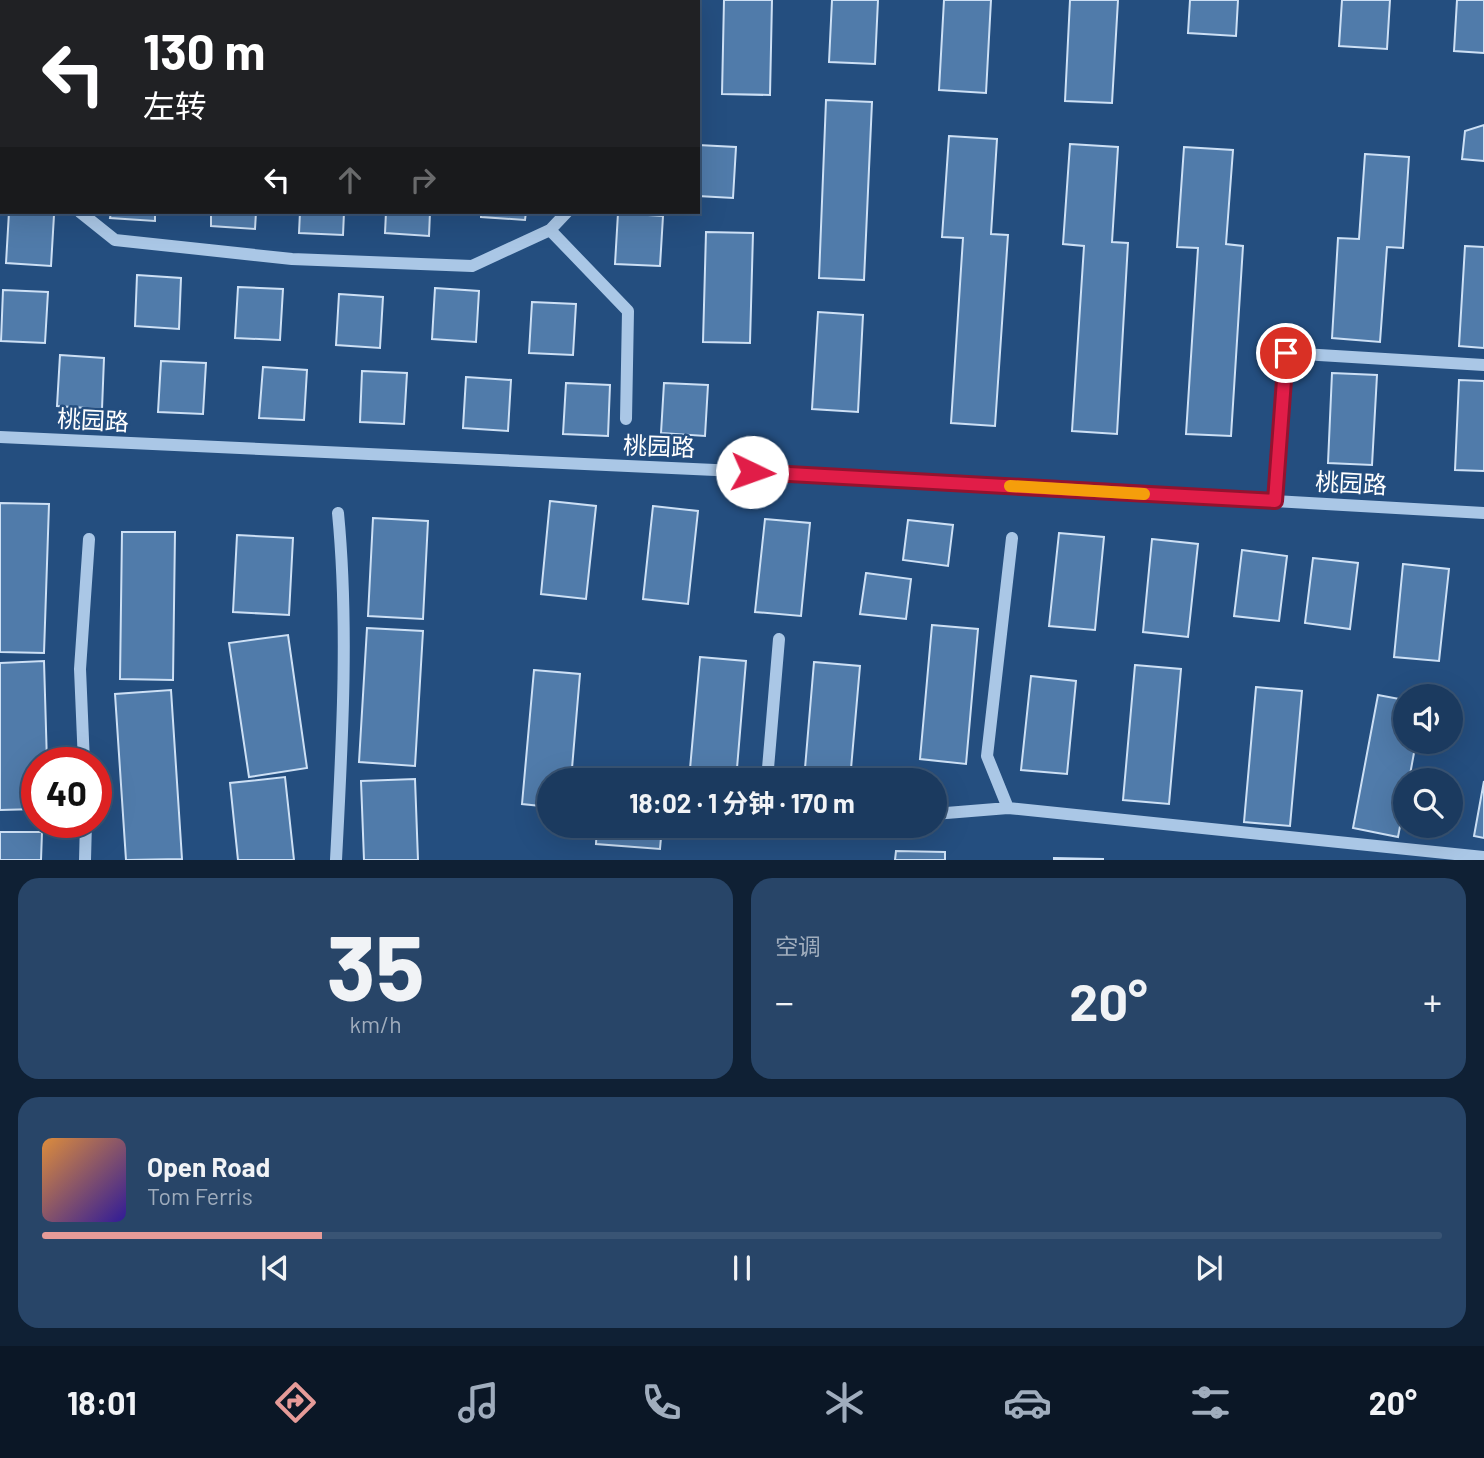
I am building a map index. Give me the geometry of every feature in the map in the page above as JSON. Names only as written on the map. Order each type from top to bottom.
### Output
[{"type":"street","points":[[82,214],[115,240],[292,259],[472,266],[550,230],[566,214]]},
{"type":"street","points":[[550,230],[628,311],[626,419]]},
{"type":"street","points":[[1275,501],[1286,353],[1484,365]]},
{"type":"street","name":"桃园路","points":[[0,437],[780,473],[1484,513]]},
{"type":"street","points":[[336,859],[342,694],[342,553],[338,513]]},
{"type":"street","points":[[1008,808],[987,756],[1012,538]]},
{"type":"street","points":[[83,747],[80,669],[89,539]]},
{"type":"street","points":[[768,768],[779,639]]},
{"type":"street","points":[[947,813],[1008,808],[1484,857]]},
{"type":"street","points":[[85,859],[86,838]]},
{"type":"building","points":[[724,0],[772,0],[770,95],[722,94]]},
{"type":"building","points":[[832,0],[878,0],[875,64],[829,62]]},
{"type":"building","points":[[944,0],[991,0],[986,93],[939,90]]},
{"type":"building","points":[[1070,0],[1118,0],[1112,103],[1065,101]]},
{"type":"building","points":[[1190,0],[1238,0],[1236,36],[1188,33]]},
{"type":"building","points":[[1342,0],[1390,0],[1387,49],[1339,46]]},
{"type":"building","points":[[1457,0],[1484,0],[1484,53],[1454,51]]},
{"type":"building","points":[[826,100],[872,102],[864,280],[819,278]]},
{"type":"building","points":[[1484,125],[1484,161],[1462,159],[1465,131]]},
{"type":"building","points":[[949,136],[997,139],[991,234],[1008,235],[995,426],[951,423],[963,238],[942,237]]},
{"type":"building","points":[[1070,144],[1118,147],[1112,242],[1128,243],[1117,434],[1072,431],[1084,246],[1063,244]]},
{"type":"building","points":[[700,145],[736,147],[733,198],[700,196]]},
{"type":"building","points":[[1184,147],[1233,150],[1226,244],[1243,246],[1231,436],[1186,434],[1198,248],[1177,247]]},
{"type":"building","points":[[1365,154],[1409,157],[1403,248],[1387,247],[1380,342],[1332,338],[1338,238],[1359,239]]},
{"type":"building","points":[[9,214],[54,215],[51,266],[6,263]]},
{"type":"building","points":[[111,214],[155,214],[155,221],[110,218]]},
{"type":"building","points":[[211,214],[256,214],[255,229],[211,226]]},
{"type":"building","points":[[300,214],[344,214],[343,235],[299,233]]},
{"type":"building","points":[[386,214],[430,214],[429,236],[385,233]]},
{"type":"building","points":[[481,214],[526,214],[525,220],[481,217]]},
{"type":"building","points":[[618,214],[663,216],[660,266],[615,264]]},
{"type":"building","points":[[706,232],[753,233],[750,343],[703,342]]},
{"type":"building","points":[[1465,246],[1484,247],[1484,348],[1459,346]]},
{"type":"building","points":[[137,275],[181,278],[179,329],[135,326]]},
{"type":"building","points":[[238,287],[283,289],[280,340],[235,338]]},
{"type":"building","points":[[435,288],[479,291],[476,342],[432,339]]},
{"type":"building","points":[[3,290],[48,292],[45,343],[1,341]]},
{"type":"building","points":[[339,294],[383,297],[380,348],[336,345]]},
{"type":"building","points":[[532,302],[576,304],[573,355],[529,353]]},
{"type":"building","points":[[818,312],[863,315],[858,412],[812,409]]},
{"type":"building","points":[[60,355],[104,358],[102,409],[57,406]]},
{"type":"building","points":[[161,361],[206,363],[203,414],[158,412]]},
{"type":"building","points":[[263,367],[307,370],[304,420],[259,418]]},
{"type":"building","points":[[362,371],[407,373],[404,424],[360,422]]},
{"type":"building","points":[[1332,373],[1377,375],[1372,465],[1328,463]]},
{"type":"building","points":[[466,377],[511,380],[508,431],[463,428]]},
{"type":"building","points":[[1459,380],[1484,381],[1484,471],[1455,470]]},
{"type":"building","points":[[566,383],[610,385],[608,436],[563,434]]},
{"type":"building","points":[[664,383],[708,385],[705,436],[661,433]]},
{"type":"building","points":[[550,501],[596,506],[586,599],[541,594]]},
{"type":"building","points":[[0,503],[49,504],[44,653],[0,652]]},
{"type":"building","points":[[653,506],[698,511],[688,604],[643,599]]},
{"type":"building","points":[[373,518],[428,521],[423,619],[368,616]]},
{"type":"building","points":[[765,519],[810,523],[801,616],[755,612]]},
{"type":"building","points":[[908,520],[953,525],[948,566],[903,560]]},
{"type":"building","points":[[122,532],[175,532],[173,680],[120,679]]},
{"type":"building","points":[[1059,533],[1104,537],[1095,630],[1049,626]]},
{"type":"building","points":[[237,535],[293,538],[289,615],[233,612]]},
{"type":"building","points":[[1152,539],[1198,544],[1188,637],[1143,632]]},
{"type":"building","points":[[1242,550],[1287,556],[1279,621],[1234,616]]},
{"type":"building","points":[[1313,558],[1358,563],[1350,629],[1305,623]]},
{"type":"building","points":[[1403,564],[1449,569],[1439,661],[1394,657]]},
{"type":"building","points":[[866,573],[911,579],[906,619],[860,614]]},
{"type":"building","points":[[932,625],[978,629],[966,764],[920,759]]},
{"type":"building","points":[[367,628],[423,631],[415,766],[359,762]]},
{"type":"building","points":[[288,635],[307,768],[249,777],[229,643]]},
{"type":"building","points":[[700,657],[746,661],[737,768],[690,768]]},
{"type":"building","points":[[44,661],[47,747],[21,747],[21,809],[0,810],[0,663]]},
{"type":"building","points":[[814,662],[860,666],[851,768],[805,768]]},
{"type":"building","points":[[1135,665],[1181,669],[1169,804],[1123,800]]},
{"type":"building","points":[[534,670],[580,674],[572,768],[537,768],[537,806],[522,804]]},
{"type":"building","points":[[1031,676],[1076,681],[1067,774],[1021,770]]},
{"type":"building","points":[[1256,687],[1302,691],[1290,826],[1244,822]]},
{"type":"building","points":[[171,690],[182,859],[126,860],[115,694]]},
{"type":"building","points":[[1378,695],[1393,698],[1393,754],[1414,754],[1411,768],[1393,768],[1393,836],[1353,828]]},
{"type":"building","points":[[285,777],[294,860],[238,860],[230,783]]},
{"type":"building","points":[[415,779],[418,860],[364,860],[361,781]]},
{"type":"building","points":[[1484,781],[1484,838],[1474,836]]},
{"type":"building","points":[[0,832],[21,832],[21,838],[42,838],[41,860],[0,860]]},
{"type":"building","points":[[596,838],[661,838],[660,849],[596,844]]},
{"type":"building","points":[[896,851],[945,852],[945,860],[895,860]]},
{"type":"building","points":[[1103,859],[1103,860],[1054,860]]},
{"type":"slow traffic","points":[[1010,486],[1144,494]]},
{"type":"route","points":[[752,472],[1275,501],[1286,353]]}]
